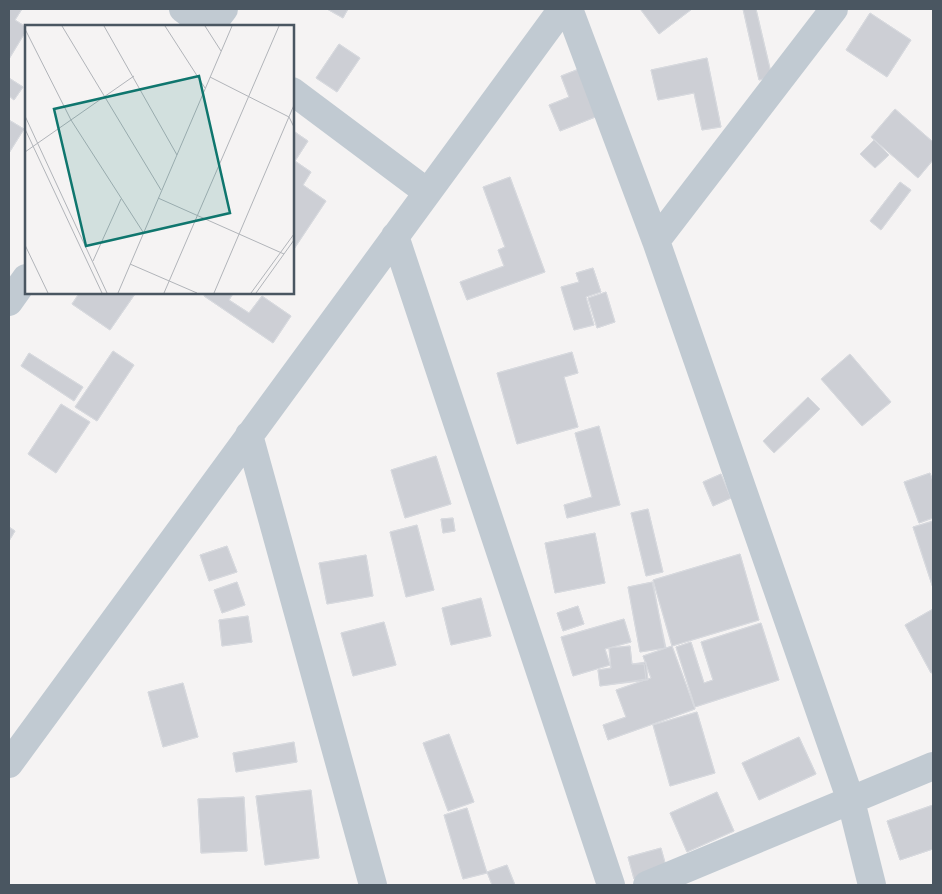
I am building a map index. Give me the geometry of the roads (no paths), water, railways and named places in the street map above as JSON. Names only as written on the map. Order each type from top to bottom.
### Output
[{"type":"street","points":[[183,9],[205,25]]},
{"type":"street","points":[[212,25],[224,9]]},
{"type":"street","points":[[9,764],[562,9]]},
{"type":"street","points":[[569,9],[656,241],[852,801],[872,885]]},
{"type":"street","points":[[656,241],[834,9]]},
{"type":"street","points":[[294,92],[427,192]]},
{"type":"street","points":[[395,236],[611,885]]},
{"type":"street","points":[[9,302],[25,279]]},
{"type":"street","points":[[250,435],[373,885]]},
{"type":"street","points":[[646,885],[933,766]]}]
